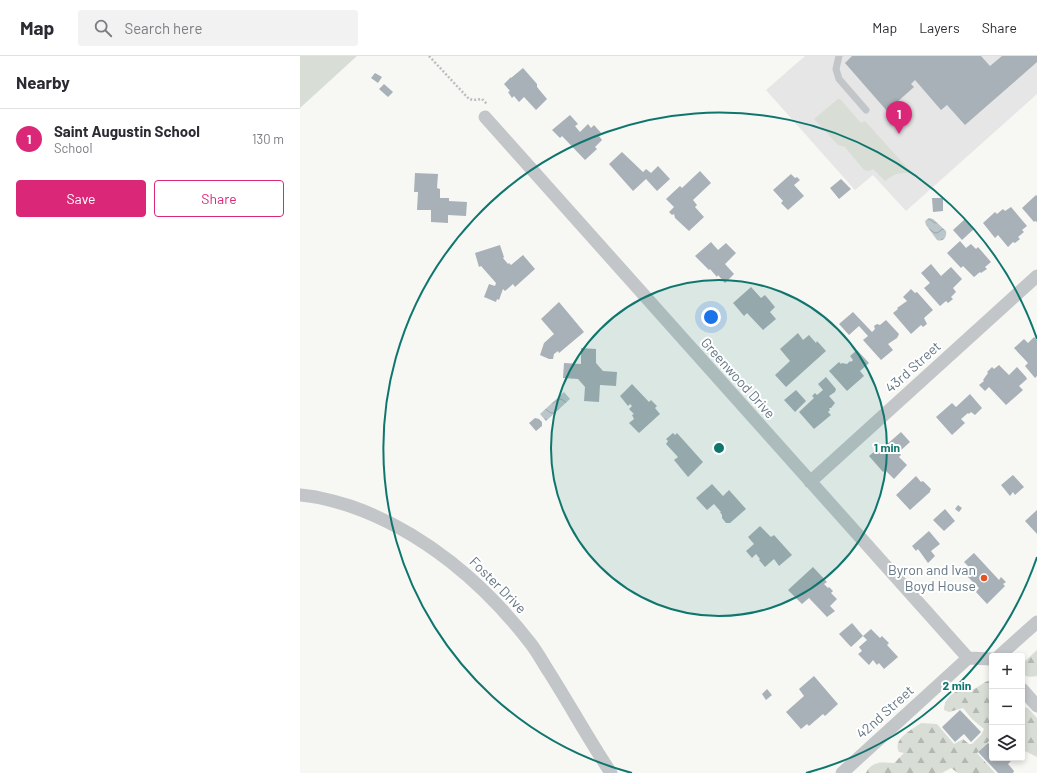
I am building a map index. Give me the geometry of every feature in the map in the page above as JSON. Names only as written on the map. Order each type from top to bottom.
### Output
[{"type":"street","name":"Greenwood Drive","points":[[488,113],[810,482],[968,658]]},
{"type":"street","name":"43rd Street","points":[[810,482],[1037,276]]},
{"type":"street","name":"Foster Drive","points":[[300,495],[338,502],[393,524],[443,556],[476,583],[505,612],[532,645],[611,773]]},
{"type":"street","points":[[1002,653],[1037,622]]},
{"type":"street","points":[[968,658],[989,659]]},
{"type":"street","name":"42nd Street","points":[[842,773],[968,658]]},
{"type":"street","points":[[1025,692],[1037,706]]},
{"type":"lane","points":[[839,56],[836,68],[839,79],[866,110]]},
{"type":"path","points":[[429,56],[469,99],[482,99],[488,113]]},
{"type":"shaded area","points":[[805,56],[1037,56],[1037,94],[906,211],[873,175],[855,190],[766,90]]},
{"type":"green space","points":[[300,56],[357,56],[300,108]]},
{"type":"green space","points":[[838,99],[840,99],[861,123],[865,121],[912,173],[898,174],[885,181],[873,169],[869,171],[864,170],[845,147],[838,145],[814,119]]},
{"type":"green space","points":[[1037,650],[1037,676],[1030,677],[1025,675],[1025,661]]},
{"type":"green space","points":[[989,682],[989,741],[977,753],[995,773],[958,773],[951,768],[942,773],[866,773],[874,764],[894,763],[904,753],[899,752],[898,743],[904,735],[921,723],[937,724],[954,744],[963,739],[969,744],[972,744],[981,735],[984,729],[972,719],[963,708],[949,712],[944,710],[944,707],[948,698],[955,692],[974,689]]},
{"type":"green space","points":[[1025,708],[1028,708],[1037,718],[1037,757],[1025,751]]},
{"type":"water","points":[[929,218],[933,219],[946,231],[946,236],[943,240],[937,240],[926,225],[925,221]]},
{"type":"water","points":[[564,392],[570,399],[546,421],[540,414]]},
{"type":"building","points":[[852,56],[981,56],[990,66],[1002,56],[1037,56],[1037,62],[965,125],[947,105],[941,110],[915,80],[911,84],[914,87],[887,111],[845,63]]},
{"type":"building","points":[[523,68],[537,84],[537,87],[547,99],[536,110],[524,97],[519,102],[514,96],[512,98],[508,92],[510,91],[504,84]]},
{"type":"building","points":[[375,73],[382,77],[378,83],[371,78]]},
{"type":"building","points":[[384,84],[393,92],[388,97],[379,89]]},
{"type":"building","points":[[570,115],[578,124],[575,126],[580,132],[588,124],[591,128],[594,125],[602,134],[599,136],[602,140],[595,147],[597,149],[585,160],[562,136],[560,138],[552,130]]},
{"type":"building","points":[[622,152],[643,172],[646,169],[651,173],[658,166],[670,179],[657,191],[646,179],[633,191],[609,164]]},
{"type":"building","points":[[700,171],[711,183],[693,200],[697,205],[695,207],[704,217],[689,231],[675,218],[674,214],[672,215],[669,212],[674,207],[666,199],[680,186],[682,188]]},
{"type":"building","points":[[415,173],[438,174],[437,188],[440,189],[440,198],[449,198],[449,201],[467,202],[466,216],[448,215],[448,223],[431,222],[431,210],[417,210],[418,192],[414,192]]},
{"type":"building","points":[[791,174],[800,180],[794,185],[804,196],[788,210],[781,203],[783,201],[773,190]]},
{"type":"building","points":[[841,179],[851,189],[839,199],[830,188]]},
{"type":"building","points":[[1036,195],[1037,222],[1034,222],[1022,208]]},
{"type":"building","points":[[932,198],[943,198],[943,211],[933,212]]},
{"type":"building","points":[[1011,207],[1027,226],[1022,230],[1024,232],[1018,237],[1020,239],[1015,243],[1013,242],[1008,247],[998,235],[995,238],[983,223],[995,212],[997,214],[1003,209],[1005,211]]},
{"type":"building","points":[[965,219],[974,229],[962,240],[953,230]]},
{"type":"building","points":[[960,241],[966,248],[971,244],[976,249],[978,247],[991,262],[985,267],[987,269],[974,277],[963,266],[961,268],[947,253]]},
{"type":"building","points":[[711,242],[718,250],[726,243],[736,253],[725,264],[734,274],[725,283],[718,275],[717,277],[695,256]]},
{"type":"building","points":[[500,245],[503,258],[508,264],[509,263],[511,265],[523,255],[535,269],[515,287],[513,284],[505,291],[503,289],[499,300],[497,299],[496,302],[484,297],[489,284],[495,286],[496,283],[481,266],[479,267],[475,253]]},
{"type":"building","points":[[931,264],[941,276],[951,267],[962,279],[953,288],[956,292],[951,297],[953,299],[948,303],[946,301],[940,306],[924,288],[930,283],[921,273]]},
{"type":"building","points":[[751,287],[761,298],[765,295],[775,307],[770,312],[776,319],[763,330],[747,313],[744,316],[733,303]]},
{"type":"building","points":[[911,289],[915,293],[917,292],[933,310],[924,318],[927,324],[923,327],[921,325],[911,334],[893,313],[907,301],[903,297]]},
{"type":"building","points":[[559,302],[584,332],[559,353],[558,351],[554,354],[553,359],[549,359],[540,355],[544,343],[554,334],[541,319]]},
{"type":"building","points":[[853,312],[872,332],[875,329],[874,326],[877,324],[880,325],[886,320],[899,334],[897,338],[888,344],[893,350],[881,360],[863,340],[868,336],[859,326],[849,335],[839,324]]},
{"type":"building","points":[[798,333],[803,340],[809,335],[826,351],[786,387],[775,375],[790,361],[780,349]]},
{"type":"building","points":[[1034,337],[1037,340],[1037,376],[1035,378],[1025,366],[1028,363],[1014,348],[1024,339],[1028,343]]},
{"type":"building","points":[[581,348],[596,349],[596,363],[603,371],[617,372],[616,386],[600,385],[599,402],[584,401],[585,387],[578,379],[563,378],[564,363],[581,364]]},
{"type":"building","points":[[857,350],[869,363],[860,371],[864,376],[847,391],[829,371],[839,362],[841,364],[847,364],[850,361],[851,362],[853,360],[850,356]]},
{"type":"building","points":[[999,365],[1009,375],[1017,367],[1027,379],[1019,386],[1023,390],[1006,405],[989,387],[985,391],[979,385],[984,381],[983,380],[988,373],[987,372],[992,367],[994,369]]},
{"type":"building","points":[[826,377],[836,389],[835,392],[829,396],[835,403],[831,408],[829,408],[830,410],[828,412],[831,415],[814,429],[799,412],[814,398],[812,396],[815,393],[817,395],[823,390],[818,384]]},
{"type":"building","points":[[632,384],[649,402],[651,400],[657,406],[655,408],[660,414],[639,433],[629,423],[634,419],[632,415],[634,414],[629,409],[632,406],[630,404],[628,406],[620,396]]},
{"type":"building","points":[[796,390],[806,401],[795,412],[784,400]]},
{"type":"building","points":[[970,394],[982,408],[975,415],[971,412],[961,419],[965,423],[952,435],[936,417],[952,403],[956,407]]},
{"type":"building","points":[[535,418],[542,422],[542,426],[536,431],[529,423]]},
{"type":"building","points":[[901,432],[910,442],[899,452],[901,455],[899,457],[907,465],[894,479],[885,470],[883,472],[869,456],[876,450],[878,452]]},
{"type":"building","points":[[673,433],[675,435],[677,433],[703,462],[688,477],[674,460],[678,457],[666,444],[668,441],[666,439]]},
{"type":"building","points":[[1013,475],[1024,487],[1015,495],[1013,492],[1010,496],[1001,485]]},
{"type":"building","points":[[916,476],[921,482],[923,481],[931,489],[930,492],[910,510],[896,495]]},
{"type":"building","points":[[712,484],[723,496],[729,490],[746,509],[730,523],[726,523],[722,518],[721,512],[714,504],[707,510],[696,498]]},
{"type":"building","points":[[958,505],[962,508],[959,512],[955,509]]},
{"type":"building","points":[[945,509],[955,521],[944,531],[933,520]]},
{"type":"building","points":[[1037,510],[1037,534],[1025,521]]},
{"type":"building","points":[[760,526],[771,537],[774,535],[792,555],[779,566],[774,559],[765,567],[756,554],[752,558],[746,551],[754,544],[748,537]]},
{"type":"building","points":[[929,531],[940,544],[931,551],[935,556],[928,563],[918,549],[916,551],[912,546]]},
{"type":"building","name":"Byron and Ivan Boyd House","points":[[974,553],[999,580],[1001,577],[1006,582],[1003,584],[1005,586],[987,604],[976,592],[979,588],[967,576],[973,571],[964,562]]},
{"type":"building","points":[[813,567],[827,582],[824,584],[833,591],[831,593],[837,599],[830,606],[835,611],[827,617],[809,598],[802,604],[788,590]]},
{"type":"building","points":[[852,623],[863,636],[851,647],[839,634]]},
{"type":"building","points":[[871,629],[880,638],[882,636],[889,643],[887,645],[898,657],[884,669],[879,663],[877,665],[873,660],[869,665],[858,654],[862,651],[859,647],[867,640],[863,636]]},
{"type":"building","points":[[814,676],[838,704],[825,716],[823,714],[809,726],[807,724],[801,729],[786,712],[804,696],[799,689]]},
{"type":"building","points":[[767,689],[772,695],[766,700],[762,694]]},
{"type":"building","points":[[960,710],[981,732],[971,742],[964,734],[955,742],[942,727]]},
{"type":"building","points":[[988,743],[989,761],[1011,761],[1008,764],[1014,771],[1013,773],[998,773],[978,752]]},
{"type":"place","name":"Saint Augustin School","points":[[899,134]]},
{"type":"place","name":"Byron and Ivan Boyd House","points":[[984,578]]}]
